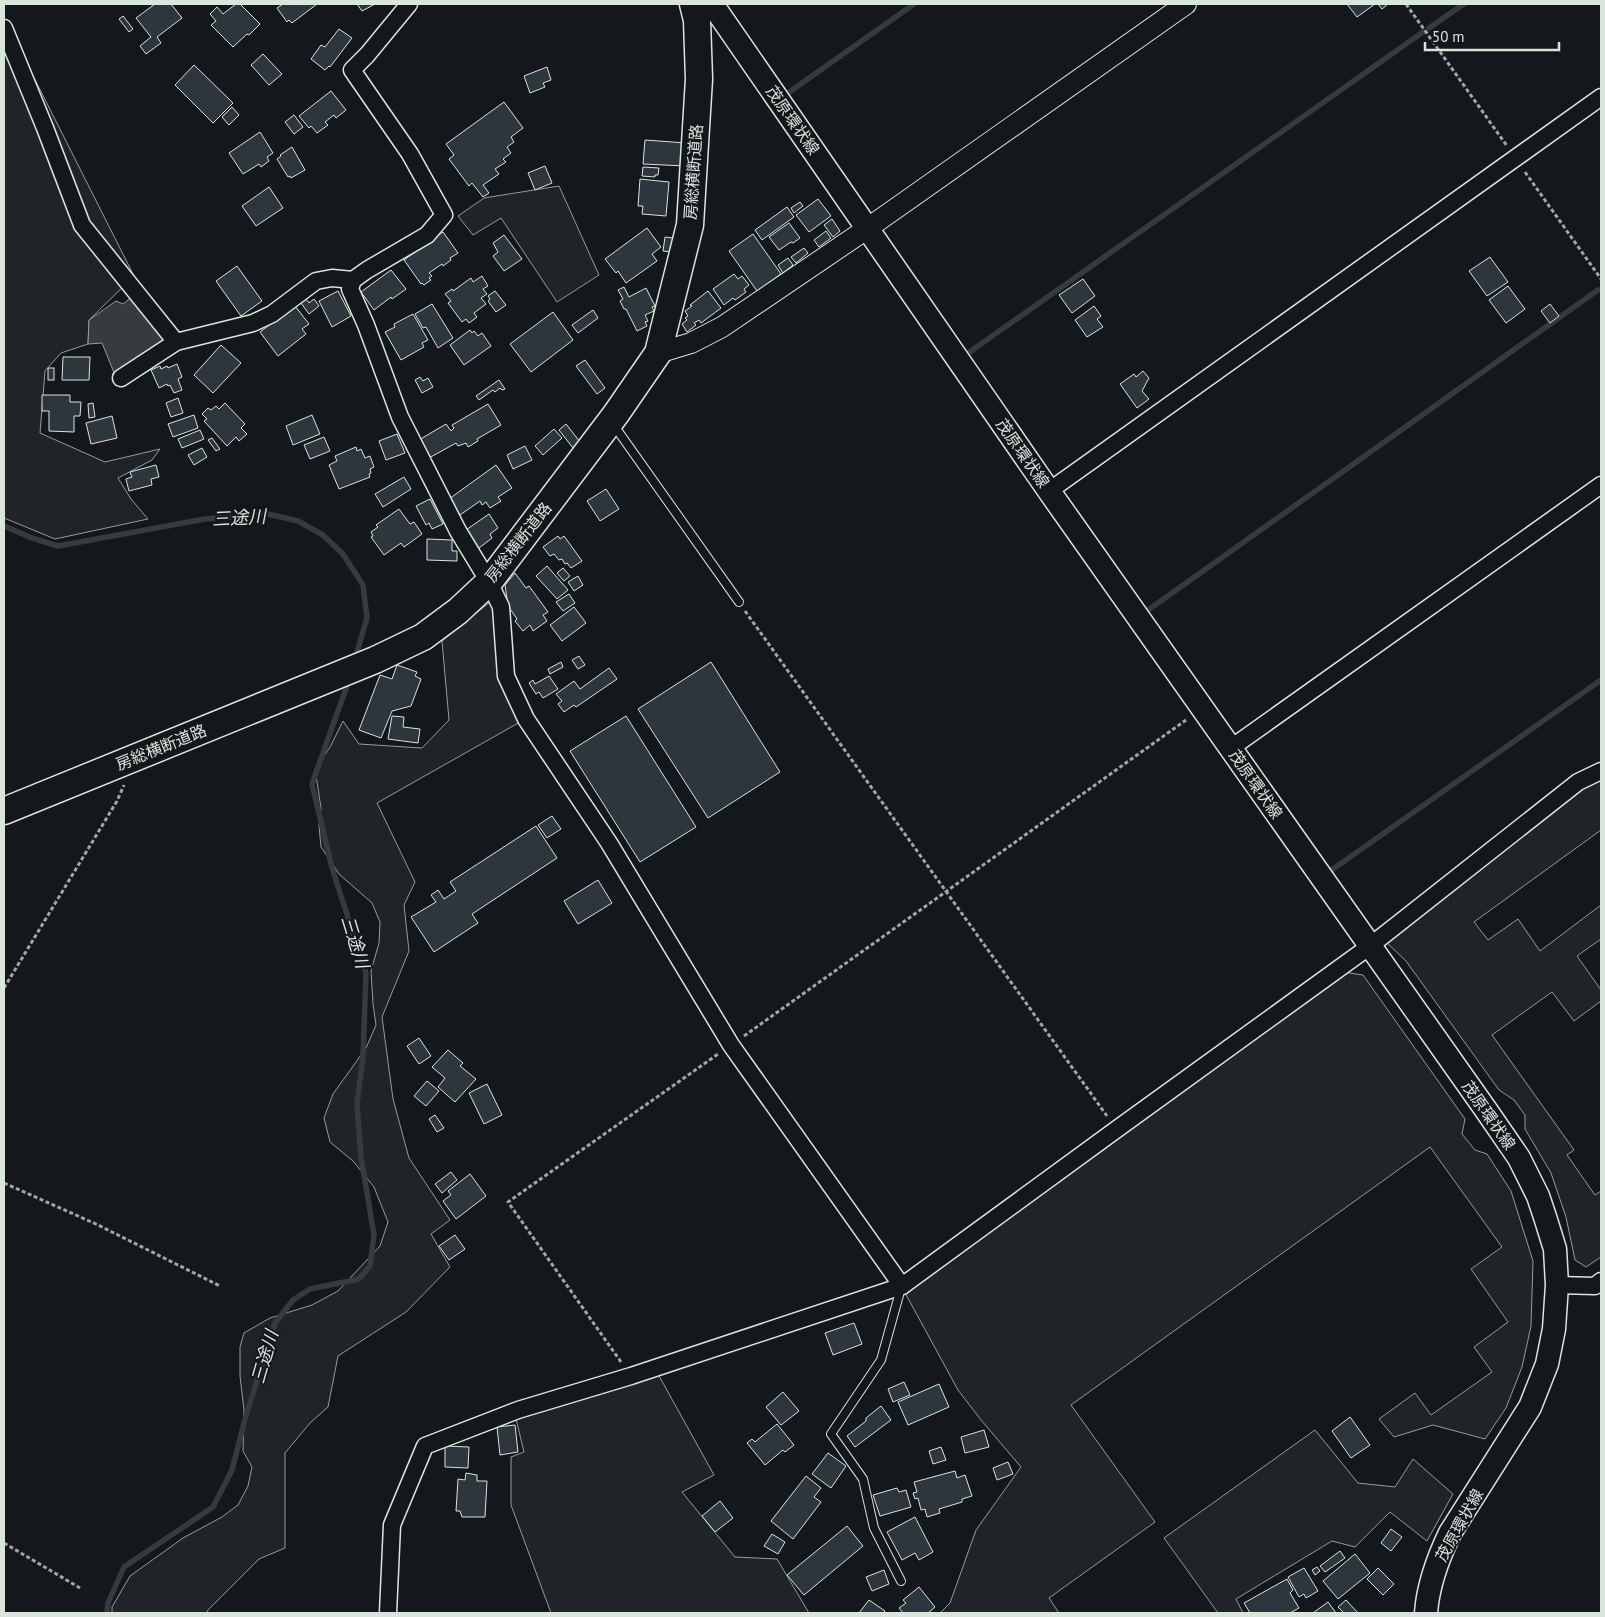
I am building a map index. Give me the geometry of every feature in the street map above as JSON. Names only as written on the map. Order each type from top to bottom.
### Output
[{"type":"highway","name":"房総横断道路","points":[[4,811],[375,660],[423,637],[458,611],[489,582],[611,420],[658,353],[690,225],[699,79],[697,20],[693,4]]},
{"type":"main road","name":"茂原環状線","points":[[712,4],[1049,491],[1519,1158],[1538,1196],[1555,1249],[1557,1285],[1554,1328],[1547,1364],[1530,1407],[1450,1533],[1441,1552],[1429,1593],[1426,1613]]},
{"type":"street","points":[[409,4],[367,55],[352,70],[410,154],[444,215],[427,235],[353,280],[350,289],[366,325],[400,417],[458,530],[489,582],[501,608],[506,676],[526,718],[609,843],[731,1044],[902,1286]]},
{"type":"street","points":[[658,353],[691,343],[722,326],[868,228],[1186,4]]},
{"type":"street","points":[[4,28],[82,225],[176,342]]},
{"type":"street","points":[[1049,491],[1601,97]]},
{"type":"street","points":[[121,378],[176,342],[253,323],[272,314],[316,281],[332,278],[353,280]]},
{"type":"street","points":[[1231,748],[1601,485]]},
{"type":"street","points":[[388,1613],[392,1525],[425,1446],[518,1410],[631,1376],[902,1286],[1370,946],[1578,782],[1601,771]]},
{"type":"street","points":[[1557,1285],[1595,1286],[1601,1281]]},
{"type":"lane","points":[[611,420],[739,602]]},
{"type":"lane","points":[[901,1581],[874,1528],[863,1479],[831,1434],[881,1360],[902,1286]]},
{"type":"path","points":[[1406,4],[1601,278]]},
{"type":"path","points":[[739,602],[1117,1129]]},
{"type":"path","points":[[631,1376],[508,1202],[1203,708]]},
{"type":"path","points":[[4,988],[117,802],[136,757]]},
{"type":"path","points":[[4,1183],[96,1224],[220,1286]]},
{"type":"path","points":[[4,1542],[80,1588]]},
{"type":"shaded area","points":[[4,27],[9,28],[134,276],[89,320],[88,344],[61,353],[45,371],[40,433],[105,462],[160,449],[152,460],[118,478],[131,499],[148,519],[55,539],[4,518]]},
{"type":"shaded area","points":[[559,186],[599,275],[557,302],[501,218],[473,235],[458,216],[484,198]]},
{"type":"shaded area","points":[[133,296],[164,335],[165,343],[115,375],[102,343],[88,344],[89,320],[116,301],[123,304]]},
{"type":"shaded area","points":[[495,598],[520,722],[377,803],[415,882],[404,905],[409,951],[382,1017],[393,1099],[409,1158],[450,1220],[431,1234],[450,1267],[406,1312],[338,1356],[328,1407],[310,1423],[285,1453],[285,1548],[259,1559],[207,1613],[112,1613],[112,1607],[130,1576],[183,1538],[222,1517],[238,1505],[248,1486],[252,1467],[243,1451],[244,1410],[240,1376],[240,1347],[244,1333],[270,1318],[312,1305],[338,1291],[380,1246],[388,1222],[374,1187],[353,1161],[330,1142],[324,1118],[333,1094],[366,1048],[376,1025],[371,971],[379,943],[380,922],[372,903],[339,874],[321,847],[319,826],[321,808],[315,769],[330,747],[343,721],[359,744],[422,748],[449,720],[442,641]]},
{"type":"shaded area","points":[[1601,776],[1601,830],[1474,922],[1488,940],[1518,919],[1540,951],[1601,905],[1601,939],[1577,956],[1601,990],[1601,1001],[1574,1021],[1552,992],[1492,1035],[1574,1150],[1567,1155],[1595,1195],[1601,1191],[1601,1257],[1586,1267],[1575,1260],[1566,1217],[1551,1173],[1525,1129],[1525,1115],[1514,1100],[1499,1090],[1406,961],[1384,940],[1583,784]]},
{"type":"shaded area","points":[[1343,972],[1363,975],[1465,1119],[1462,1134],[1475,1150],[1487,1154],[1511,1191],[1533,1261],[1531,1326],[1522,1367],[1506,1408],[1485,1439],[1433,1425],[1394,1437],[1379,1419],[1415,1393],[1431,1415],[1492,1372],[1474,1347],[1508,1322],[1471,1269],[1502,1247],[1430,1147],[1071,1405],[1155,1522],[1049,1598],[1059,1613],[940,1613],[950,1603],[976,1530],[1021,1467],[958,1390],[904,1291]]},
{"type":"shaded area","points":[[658,1374],[714,1475],[682,1492],[735,1557],[777,1559],[809,1613],[551,1613],[511,1505],[511,1457],[524,1452],[515,1415]]},
{"type":"shaded area","points":[[1315,1430],[1358,1483],[1395,1487],[1413,1459],[1453,1494],[1427,1541],[1390,1512],[1355,1547],[1332,1541],[1236,1599],[1243,1613],[1218,1613],[1164,1538]]},
{"type":"building","points":[[155,4],[171,4],[182,18],[157,37],[161,43],[146,54],[140,46],[151,37],[136,18]]},
{"type":"building","points":[[236,4],[240,4],[260,24],[233,47],[211,25],[216,21],[210,14],[217,7],[223,14]]},
{"type":"building","points":[[283,4],[317,4],[292,23],[289,20],[287,22],[277,8]]},
{"type":"building","points":[[357,4],[375,4],[362,11]]},
{"type":"building","points":[[1347,4],[1375,4],[1357,17]]},
{"type":"building","points":[[1378,4],[1388,4],[1382,9]]},
{"type":"building","points":[[123,16],[133,29],[129,32],[119,19]]},
{"type":"building","points":[[339,29],[352,38],[330,67],[325,70],[311,59],[321,45],[325,47]]},
{"type":"building","points":[[263,54],[282,74],[269,85],[251,65]]},
{"type":"building","points":[[194,65],[233,103],[213,123],[175,85]]},
{"type":"building","points":[[547,67],[551,80],[543,83],[545,87],[530,93],[524,76]]},
{"type":"building","points":[[331,91],[346,110],[336,118],[334,115],[325,122],[328,125],[317,133],[311,126],[309,128],[299,116]]},
{"type":"building","points":[[504,102],[523,128],[511,137],[514,142],[507,147],[511,153],[503,159],[506,162],[495,169],[499,174],[483,185],[489,193],[483,197],[472,183],[469,186],[449,159],[454,155],[446,144]]},
{"type":"building","points":[[232,107],[239,115],[229,125],[222,117]]},
{"type":"building","points":[[294,115],[303,127],[294,134],[285,122]]},
{"type":"building","points":[[260,132],[273,153],[267,157],[269,161],[261,167],[259,164],[243,174],[229,153]]},
{"type":"building","points":[[645,140],[686,143],[685,166],[643,164]]},
{"type":"building","points":[[292,147],[305,170],[291,178],[290,176],[288,177],[277,159]]},
{"type":"building","points":[[545,166],[552,183],[535,190],[528,173]]},
{"type":"building","points":[[643,167],[659,168],[658,175],[655,175],[655,177],[642,176]]},
{"type":"building","points":[[640,179],[669,182],[666,216],[642,214],[643,206],[638,206]]},
{"type":"building","points":[[269,187],[283,208],[256,226],[242,206]]},
{"type":"building","points":[[818,199],[831,216],[809,232],[796,215]]},
{"type":"building","points":[[800,202],[803,206],[794,213],[791,208]]},
{"type":"building","points":[[787,207],[794,217],[762,240],[755,230]]},
{"type":"building","points":[[832,219],[840,231],[833,237],[824,225]]},
{"type":"building","points":[[789,223],[800,238],[779,250],[769,237]]},
{"type":"building","points":[[647,228],[661,247],[652,254],[657,261],[626,283],[618,271],[616,273],[605,259]]},
{"type":"building","points":[[826,231],[831,238],[819,247],[814,240]]},
{"type":"building","points":[[443,232],[458,253],[443,266],[442,264],[429,273],[432,276],[429,278],[431,280],[424,285],[421,284],[404,260]]},
{"type":"building","points":[[753,234],[781,274],[757,291],[729,251]]},
{"type":"building","points":[[504,235],[522,259],[504,271],[493,256],[498,252],[493,243]]},
{"type":"building","points":[[665,237],[673,238],[671,252],[663,251]]},
{"type":"building","points":[[804,248],[808,253],[796,263],[791,257]]},
{"type":"building","points":[[1490,257],[1508,282],[1487,296],[1469,271]]},
{"type":"building","points":[[788,258],[793,265],[783,273],[778,265]]},
{"type":"building","points":[[237,266],[262,301],[241,316],[216,281]]},
{"type":"building","points":[[391,270],[406,289],[392,299],[391,297],[374,310],[361,292]]},
{"type":"building","points":[[734,274],[738,279],[742,276],[749,285],[744,289],[746,292],[724,305],[713,289]]},
{"type":"building","points":[[482,276],[488,286],[483,289],[487,294],[481,298],[486,304],[474,313],[477,317],[469,323],[466,319],[462,322],[448,303],[451,301],[445,294],[452,289],[453,291],[471,278],[473,282]]},
{"type":"building","points":[[1083,279],[1095,296],[1072,313],[1059,295]]},
{"type":"building","points":[[1508,286],[1525,309],[1506,323],[1489,300]]},
{"type":"building","points":[[624,287],[629,297],[646,288],[655,306],[652,307],[654,311],[645,315],[648,321],[645,322],[647,326],[637,331],[620,301],[623,299],[618,290]]},
{"type":"building","points":[[338,291],[351,316],[332,327],[319,301]]},
{"type":"building","points":[[495,291],[506,305],[496,312],[488,301],[490,299],[488,296]]},
{"type":"building","points":[[708,291],[721,308],[701,323],[699,320],[694,323],[696,325],[687,332],[682,324],[687,320],[685,318],[688,316],[685,311]]},
{"type":"building","points":[[306,299],[309,303],[314,299],[319,306],[309,314],[301,303]]},
{"type":"building","points":[[432,304],[453,338],[438,348],[426,327],[423,328],[415,314]]},
{"type":"building","points":[[1550,304],[1559,316],[1550,323],[1541,311]]},
{"type":"building","points":[[295,306],[309,324],[302,329],[306,334],[278,356],[260,332]]},
{"type":"building","points":[[1094,306],[1101,316],[1097,319],[1103,327],[1087,337],[1075,320]]},
{"type":"building","points":[[593,310],[598,318],[578,333],[572,325]]},
{"type":"building","points":[[553,312],[573,340],[531,372],[510,344]]},
{"type":"building","points":[[413,314],[428,340],[422,343],[424,347],[401,360],[385,332],[395,327],[394,324]]},
{"type":"building","points":[[470,330],[472,333],[474,331],[478,336],[482,333],[491,346],[464,365],[450,345]]},
{"type":"building","points":[[221,345],[241,363],[213,393],[194,375]]},
{"type":"building","points":[[63,357],[90,357],[89,380],[62,380]]},
{"type":"building","points":[[585,360],[605,388],[597,394],[576,366]]},
{"type":"building","points":[[177,364],[182,377],[178,379],[182,390],[174,393],[170,385],[168,386],[167,384],[159,388],[151,370],[160,366],[161,369],[167,366],[168,368]]},
{"type":"building","points":[[48,368],[54,368],[54,380],[48,380]]},
{"type":"building","points":[[1143,371],[1149,378],[1142,391],[1149,399],[1137,408],[1120,384],[1134,374],[1136,377]]},
{"type":"building","points":[[420,377],[423,381],[428,378],[433,387],[422,393],[415,380]]},
{"type":"building","points":[[499,380],[505,389],[502,390],[500,388],[495,392],[493,390],[479,400],[476,396]]},
{"type":"building","points":[[42,395],[70,395],[70,402],[81,402],[80,416],[74,416],[74,432],[49,431],[49,411],[42,411]]},
{"type":"building","points":[[178,398],[183,413],[171,417],[166,403]]},
{"type":"building","points":[[93,403],[95,417],[89,418],[88,404]]},
{"type":"building","points":[[225,403],[245,424],[241,428],[247,434],[239,441],[236,437],[227,446],[204,421],[207,419],[202,414],[208,408],[211,410],[216,406],[219,409]]},
{"type":"building","points":[[488,404],[501,425],[477,439],[478,441],[468,447],[466,443],[458,446],[456,443],[429,458],[419,440],[446,424],[451,431],[454,428],[452,425]]},
{"type":"building","points":[[194,415],[198,428],[173,437],[168,424]]},
{"type":"building","points":[[312,415],[320,434],[293,445],[286,426]]},
{"type":"building","points":[[112,416],[117,438],[91,444],[86,423]]},
{"type":"building","points":[[566,424],[580,442],[573,448],[559,430]]},
{"type":"building","points":[[554,429],[562,438],[543,455],[535,446]]},
{"type":"building","points":[[200,430],[204,439],[182,448],[178,439]]},
{"type":"building","points":[[397,434],[405,453],[386,460],[379,441]]},
{"type":"building","points":[[324,437],[330,451],[310,459],[304,445]]},
{"type":"building","points":[[212,438],[220,449],[216,451],[208,440]]},
{"type":"building","points":[[525,446],[532,460],[513,469],[507,455]]},
{"type":"building","points":[[356,447],[357,451],[361,449],[365,458],[370,456],[374,467],[370,469],[370,477],[339,489],[329,465],[337,461],[335,456]]},
{"type":"building","points":[[202,448],[207,457],[194,465],[188,455]]},
{"type":"building","points":[[156,465],[159,477],[151,479],[152,485],[129,491],[126,479],[132,477],[130,472]]},
{"type":"building","points":[[496,465],[512,488],[498,497],[501,501],[490,508],[486,502],[482,505],[480,501],[460,515],[449,499]]},
{"type":"building","points":[[404,477],[411,489],[383,507],[375,494]]},
{"type":"building","points":[[606,489],[619,509],[600,521],[587,501]]},
{"type":"building","points":[[430,499],[443,524],[432,529],[429,523],[426,525],[416,506]]},
{"type":"building","points":[[399,509],[410,524],[414,522],[422,534],[404,547],[401,543],[384,555],[371,537],[373,536],[371,532],[378,527],[376,525]]},
{"type":"building","points":[[489,514],[498,528],[490,534],[492,538],[479,548],[466,530]]},
{"type":"building","points":[[558,536],[560,539],[564,536],[582,561],[571,568],[554,554],[550,556],[543,547]]},
{"type":"building","points":[[427,539],[452,540],[452,551],[457,551],[457,561],[427,560]]},
{"type":"building","points":[[547,566],[568,590],[557,599],[536,576]]},
{"type":"building","points":[[563,568],[570,576],[564,581],[557,573]]},
{"type":"building","points":[[515,573],[526,588],[529,586],[548,612],[543,615],[547,621],[533,631],[530,625],[523,631],[515,621],[517,619],[508,606],[505,585]]},
{"type":"building","points":[[578,576],[583,585],[574,591],[568,582]]},
{"type":"building","points":[[569,594],[575,603],[563,611],[556,602]]},
{"type":"building","points":[[574,607],[586,623],[562,641],[550,625]]},
{"type":"building","points":[[579,656],[585,665],[578,669],[572,660]]},
{"type":"building","points":[[561,662],[563,667],[550,674],[548,669]]},
{"type":"building","points":[[711,662],[780,772],[708,818],[638,709]]},
{"type":"building","points":[[397,665],[417,672],[415,676],[421,679],[411,706],[392,711],[381,738],[359,730],[380,675],[392,679]]},
{"type":"building","points":[[609,668],[617,679],[576,707],[574,705],[564,712],[558,704],[562,701],[556,694],[574,681],[580,689]]},
{"type":"building","points":[[549,676],[558,689],[543,698],[539,692],[536,694],[529,683],[533,680],[535,684]]},
{"type":"building","points":[[392,716],[404,717],[403,727],[420,729],[418,743],[388,739]]},
{"type":"building","points":[[626,716],[696,827],[640,862],[570,751]]},
{"type":"building","points":[[552,816],[561,829],[547,838],[538,825]]},
{"type":"building","points":[[536,826],[557,858],[472,914],[478,923],[434,952],[411,917],[436,902],[431,895],[438,890],[444,899],[456,891],[450,882]]},
{"type":"building","points":[[598,880],[612,903],[578,924],[564,901]]},
{"type":"building","points":[[419,1038],[431,1056],[419,1064],[407,1046]]},
{"type":"building","points":[[448,1050],[463,1063],[460,1066],[476,1079],[455,1102],[438,1087],[445,1078],[432,1067]]},
{"type":"building","points":[[427,1081],[439,1091],[426,1106],[414,1096]]},
{"type":"building","points":[[487,1084],[502,1115],[484,1124],[469,1093]]},
{"type":"building","points":[[435,1115],[444,1128],[437,1132],[429,1119]]},
{"type":"building","points":[[451,1172],[457,1180],[442,1193],[435,1184]]},
{"type":"building","points":[[470,1174],[486,1196],[456,1219],[443,1201],[451,1195],[448,1191]]},
{"type":"building","points":[[455,1235],[465,1249],[449,1260],[439,1246]]},
{"type":"building","points":[[854,1323],[862,1344],[833,1355],[825,1333]]},
{"type":"building","points":[[904,1382],[910,1395],[893,1402],[888,1389]]},
{"type":"building","points":[[939,1384],[949,1407],[908,1425],[898,1402]]},
{"type":"building","points":[[783,1392],[799,1411],[781,1425],[766,1407]]},
{"type":"building","points":[[881,1406],[891,1420],[855,1447],[847,1436]]},
{"type":"building","points":[[1350,1417],[1370,1445],[1351,1458],[1332,1431]]},
{"type":"building","points":[[777,1424],[794,1445],[785,1452],[783,1450],[765,1465],[747,1443],[752,1439],[755,1442]]},
{"type":"building","points":[[515,1425],[518,1452],[500,1455],[497,1427]]},
{"type":"building","points":[[984,1430],[989,1447],[965,1453],[961,1437]]},
{"type":"building","points":[[445,1446],[469,1447],[468,1468],[445,1467]]},
{"type":"building","points":[[941,1447],[946,1460],[933,1464],[929,1451]]},
{"type":"building","points":[[828,1453],[846,1466],[831,1488],[812,1474]]},
{"type":"building","points":[[1008,1462],[1013,1474],[997,1480],[993,1468]]},
{"type":"building","points":[[955,1471],[957,1478],[965,1475],[972,1496],[962,1499],[962,1502],[939,1509],[940,1513],[927,1517],[925,1509],[921,1510],[918,1498],[915,1499],[913,1493],[917,1492],[914,1482]]},
{"type":"building","points":[[466,1473],[477,1475],[477,1481],[487,1481],[485,1517],[462,1517],[460,1511],[456,1511],[458,1479],[465,1480]]},
{"type":"building","points":[[806,1476],[821,1488],[814,1497],[821,1502],[793,1539],[771,1521]]},
{"type":"building","points":[[897,1488],[899,1492],[906,1490],[911,1507],[880,1516],[873,1495]]},
{"type":"building","points":[[720,1501],[733,1518],[715,1532],[702,1516]]},
{"type":"building","points":[[915,1517],[933,1552],[919,1560],[915,1553],[902,1560],[887,1532]]},
{"type":"building","points":[[847,1526],[863,1546],[804,1595],[787,1575]]},
{"type":"building","points":[[1391,1529],[1402,1537],[1391,1551],[1381,1543]]},
{"type":"building","points":[[772,1534],[785,1542],[778,1554],[764,1546]]},
{"type":"building","points":[[1340,1551],[1345,1558],[1325,1572],[1320,1566]]},
{"type":"building","points":[[1355,1554],[1370,1573],[1338,1599],[1323,1581]]},
{"type":"building","points":[[1317,1567],[1320,1571],[1315,1575],[1312,1570]]},
{"type":"building","points":[[1304,1568],[1318,1591],[1306,1598],[1304,1594],[1299,1597],[1288,1577]]},
{"type":"building","points":[[1378,1568],[1394,1584],[1383,1595],[1367,1579]]},
{"type":"building","points":[[884,1570],[889,1584],[872,1591],[866,1577]]},
{"type":"building","points":[[1287,1579],[1293,1590],[1290,1593],[1299,1608],[1290,1613],[1250,1613],[1244,1603]]},
{"type":"building","points":[[919,1587],[935,1607],[928,1613],[903,1613],[899,1608],[906,1603],[903,1600]]},
{"type":"building","points":[[869,1600],[885,1611],[883,1613],[859,1613]]},
{"type":"building","points":[[1346,1600],[1358,1613],[1344,1613],[1338,1607]]},
{"type":"building","points":[[1328,1602],[1336,1613],[1313,1613]]},
{"type":"waterway","points":[[788,93],[914,4]]},
{"type":"waterway","points":[[1429,28],[1464,4]]},
{"type":"waterway","points":[[964,356],[1423,32]]},
{"type":"waterway","points":[[1144,613],[1598,290]]},
{"type":"waterway","name":"三途川","points":[[4,526],[32,538],[58,546],[205,519],[268,514],[298,521],[323,535],[343,554],[363,585],[367,618],[355,659]]},
{"type":"waterway","name":"三途川","points":[[107,1613],[108,1603],[124,1567],[213,1507],[232,1470],[245,1419],[275,1323],[293,1300],[310,1289],[359,1279],[370,1266],[374,1235],[361,1157],[357,1104],[363,1057],[366,973],[332,868],[312,784],[349,680]]},
{"type":"waterway","points":[[1326,874],[1601,680]]}]
